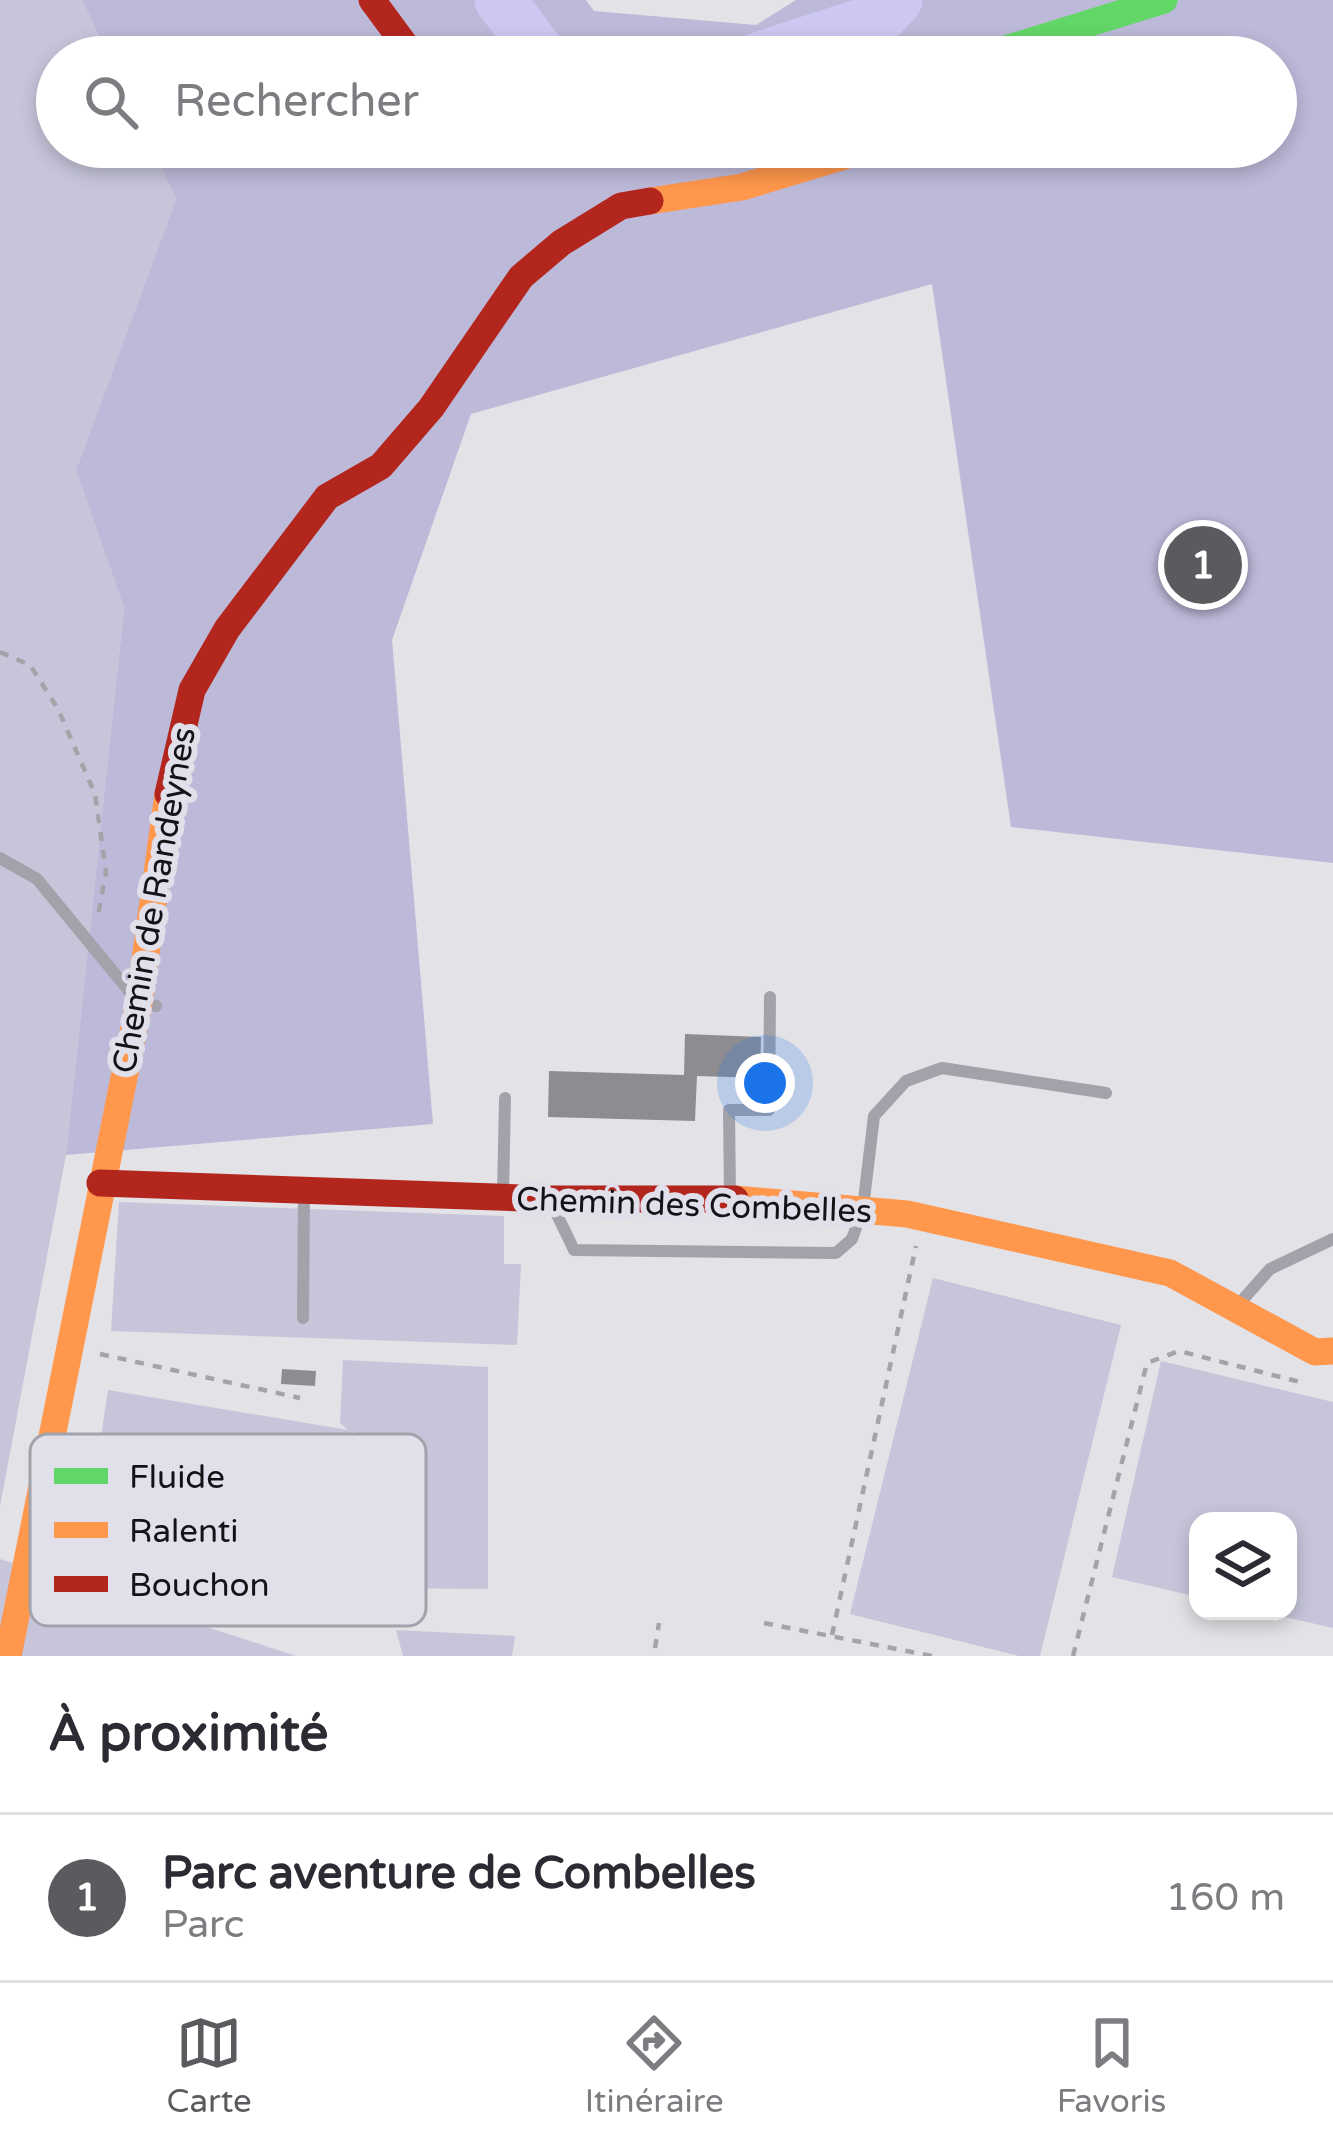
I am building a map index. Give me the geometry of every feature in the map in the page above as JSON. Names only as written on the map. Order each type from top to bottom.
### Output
[{"type":"street","points":[[372,0],[399,36]]},
{"type":"street","points":[[1048,36],[1164,0]]},
{"type":"street","name":"Chemin de Randeynes","points":[[54,1434],[100,1183],[148,1005],[172,766],[192,690],[226,629],[327,497],[381,466],[431,408],[521,277],[561,243],[621,206],[742,187],[805,168]]},
{"type":"street","name":"Chemin des Combelles","points":[[100,1183],[730,1199],[863,1208],[1170,1273],[1315,1352],[1333,1352]]},
{"type":"street","name":"Chemin de Randeynes","points":[[8,1656],[30,1550]]},
{"type":"lane","points":[[0,858],[37,879],[92,951],[148,1005]]},
{"type":"lane","points":[[730,1199],[729,1110],[769,1110],[770,997]]},
{"type":"lane","points":[[550,1198],[574,1250],[836,1253],[852,1239],[863,1208],[874,1116],[906,1081],[942,1068],[1106,1093]]},
{"type":"lane","points":[[503,1196],[505,1099]]},
{"type":"lane","points":[[303,1318],[304,1189]]},
{"type":"lane","points":[[1235,1308],[1270,1269],[1333,1239]]},
{"type":"path","points":[[0,652],[30,665],[58,709],[95,794],[106,872],[92,951]]},
{"type":"path","points":[[832,1635],[922,1217]]},
{"type":"path","points":[[73,1344],[301,1398]]},
{"type":"path","points":[[1073,1656],[1147,1363],[1179,1351],[1307,1384]]},
{"type":"path","points":[[655,1648],[659,1623]]},
{"type":"path","points":[[764,1623],[932,1656]]},
{"type":"shaded area","points":[[0,0],[82,0],[99,36],[36,36],[36,168],[161,168],[176,199],[76,470],[124,608],[66,1155],[0,1506]]},
{"type":"shaded area","points":[[82,0],[586,0],[594,11],[756,25],[796,0],[1333,0],[1333,863],[1011,827],[932,284],[471,414],[392,640],[433,1124],[66,1155],[124,608],[76,470],[176,199],[161,168],[1297,168],[1297,36],[99,36]]},
{"type":"shaded area","points":[[119,1202],[504,1216],[504,1264],[521,1264],[517,1345],[111,1331]]},
{"type":"shaded area","points":[[933,1278],[1121,1325],[1040,1656],[1019,1656],[850,1614]]},
{"type":"shaded area","points":[[343,1360],[488,1367],[488,1589],[426,1588],[426,1434],[101,1434],[108,1390],[348,1430],[340,1423]]},
{"type":"shaded area","points":[[1161,1361],[1333,1402],[1333,1628],[1297,1620],[1297,1512],[1189,1512],[1189,1595],[1112,1577]]},
{"type":"shaded area","points":[[0,1559],[30,1569],[30,1626],[204,1626],[296,1656],[0,1656]]},
{"type":"shaded area","points":[[396,1630],[515,1636],[512,1656],[403,1656]]},
{"type":"building","points":[[685,1034],[761,1037],[760,1078],[697,1076],[695,1121],[548,1117],[549,1071],[684,1075]]},
{"type":"building","points":[[282,1369],[316,1371],[315,1386],[281,1384]]},
{"type":"waterway","points":[[500,0],[527,36]]},
{"type":"waterway","points":[[825,36],[880,18],[897,0]]},
{"type":"traffic: fast","points":[[1048,36],[1164,0]]},
{"type":"traffic: slow","points":[[650,201],[742,187],[805,168]]},
{"type":"traffic: slow","points":[[53,1434],[139,1003],[168,794]]},
{"type":"traffic: slow","points":[[735,1199],[907,1214],[1170,1273],[1315,1352],[1333,1351]]},
{"type":"traffic: slow","points":[[8,1656],[30,1546]]},
{"type":"traffic: jam","points":[[372,0],[399,36]]},
{"type":"traffic: jam","points":[[168,794],[192,690],[227,629],[327,497],[381,466],[431,408],[521,277],[561,243],[621,206],[650,201]]},
{"type":"traffic: jam","points":[[100,1183],[550,1199],[735,1199]]},
{"type":"place","name":"Parc aventure de Combelles","points":[[1203,565]]}]
